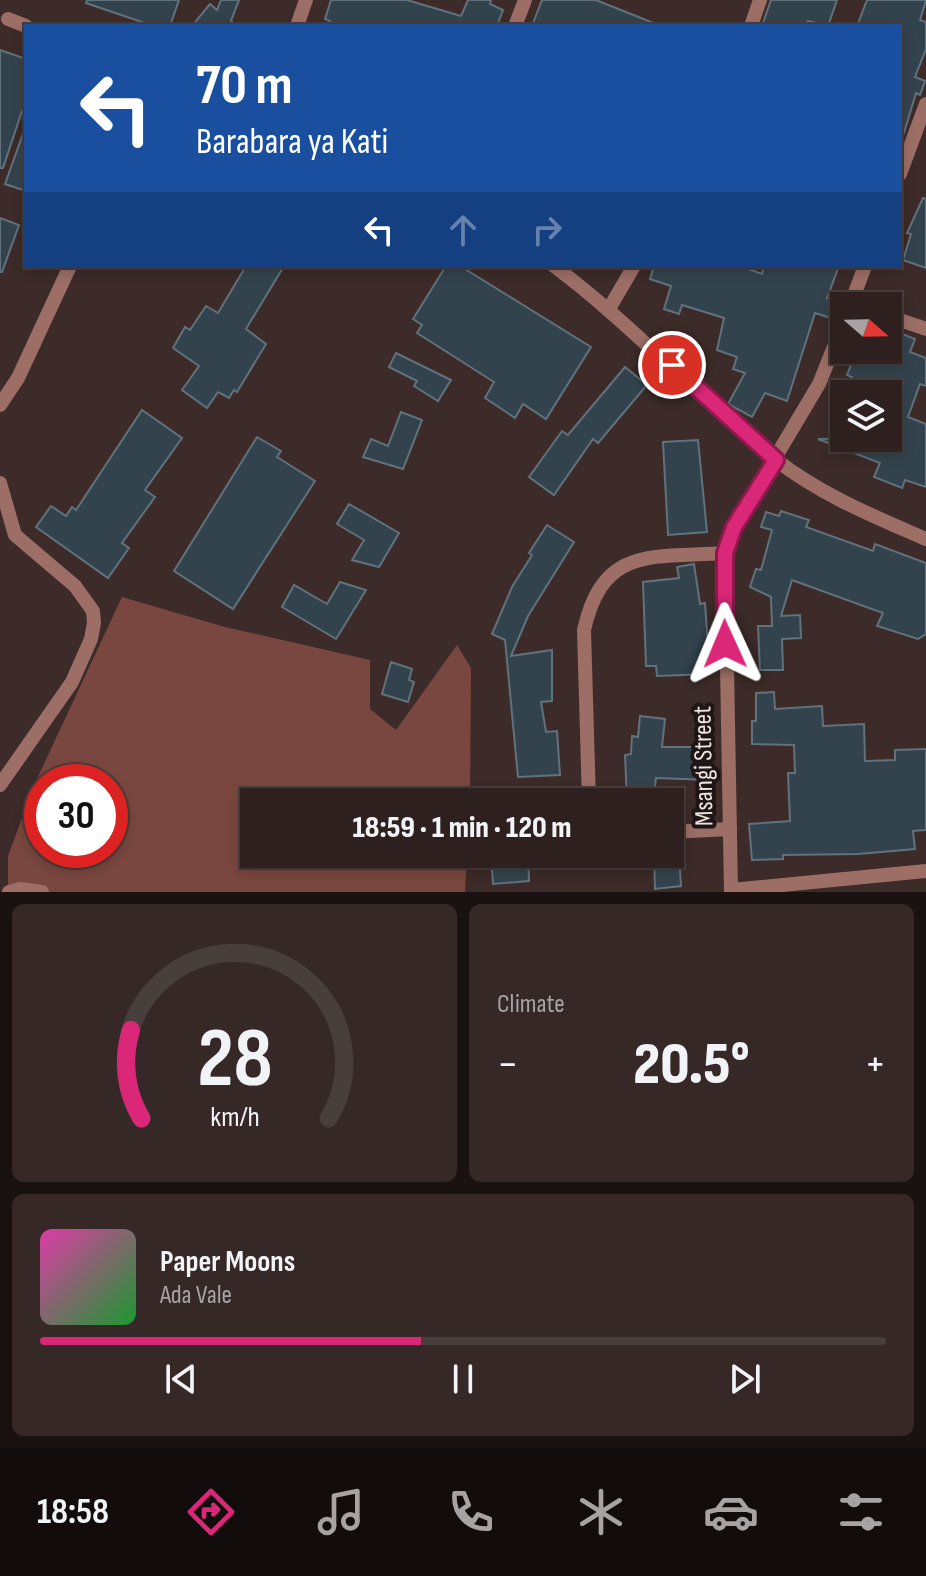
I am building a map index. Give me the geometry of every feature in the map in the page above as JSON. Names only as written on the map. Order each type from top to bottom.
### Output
[{"type":"street","points":[[298,24],[306,0]]},
{"type":"street","points":[[516,24],[525,0]]},
{"type":"street","points":[[752,24],[760,0]]},
{"type":"street","points":[[8,19],[24,25]]},
{"type":"street","points":[[902,169],[926,104]]},
{"type":"street","points":[[0,405],[18,378],[69,268]]},
{"type":"street","points":[[557,268],[610,307],[776,460],[847,503],[926,539]]},
{"type":"street","points":[[610,307],[633,268]]},
{"type":"street","points":[[858,292],[864,268]]},
{"type":"street","points":[[902,321],[926,329]]},
{"type":"street","name":"Msangi Street","points":[[731,891],[725,553],[734,527],[819,384],[830,357]]},
{"type":"street","points":[[0,483],[8,521],[15,535],[75,586],[93,611],[94,623],[91,639],[72,682],[0,785]]},
{"type":"street","points":[[589,788],[584,630],[590,604],[609,573],[643,559],[725,553]]},
{"type":"street","points":[[684,831],[730,829]]},
{"type":"street","points":[[731,891],[926,871]]},
{"type":"street","points":[[9,892],[20,889],[42,892]]},
{"type":"shaded area","points":[[122,597],[225,627],[370,660],[370,709],[396,730],[457,645],[471,668],[470,788],[240,788],[240,868],[466,868],[465,892],[8,892],[8,856],[24,813],[24,868],[128,868],[128,764],[44,764]]},
{"type":"building","points":[[87,0],[179,0],[171,24],[141,24],[86,3]]},
{"type":"building","points":[[221,0],[239,0],[231,21],[235,24],[194,24],[210,4],[217,10]]},
{"type":"building","points":[[331,0],[407,0],[461,16],[468,0],[491,0],[490,4],[503,10],[498,24],[329,24],[330,21],[325,19]]},
{"type":"building","points":[[542,0],[596,0],[656,24],[533,24]]},
{"type":"building","points":[[771,0],[837,0],[829,24],[808,21],[807,24],[763,24]]},
{"type":"building","points":[[867,0],[926,0],[920,20],[926,22],[926,49],[915,77],[925,81],[920,95],[916,93],[904,133],[902,24],[858,24]]},
{"type":"building","points":[[0,50],[24,58],[24,112],[3,168],[0,168]]},
{"type":"building","points":[[24,131],[24,190],[5,184]]},
{"type":"building","points":[[923,198],[926,199],[926,268],[903,260],[911,234],[907,233]]},
{"type":"building","points":[[0,218],[19,225],[2,272],[0,272]]},
{"type":"building","points":[[245,268],[283,268],[246,329],[266,344],[237,392],[234,390],[229,398],[218,392],[207,408],[182,390],[199,366],[173,348],[185,327],[190,330],[206,306],[218,313]]},
{"type":"building","points":[[445,268],[463,268],[591,347],[546,419],[523,404],[515,418],[485,398],[494,382],[417,333],[422,325],[413,319]]},
{"type":"building","points":[[653,268],[746,268],[762,274],[764,268],[838,268],[827,298],[830,299],[830,318],[815,313],[787,401],[765,393],[752,417],[728,404],[745,373],[733,369],[737,357],[717,350],[724,318],[682,305],[679,314],[664,309],[671,286],[650,279]]},
{"type":"building","points":[[902,334],[915,339],[910,352],[926,358],[926,386],[920,384],[908,417],[926,424],[926,487],[905,480],[902,488],[874,477],[880,463],[852,452],[902,452],[902,380],[851,380],[852,377],[847,375],[851,364],[902,364]]},
{"type":"building","points":[[396,353],[451,380],[438,401],[414,386],[417,381],[389,367]]},
{"type":"building","points":[[625,367],[647,385],[598,443],[593,439],[554,495],[529,477],[562,431],[568,435]]},
{"type":"building","points":[[142,410],[182,438],[145,490],[155,497],[122,543],[129,548],[108,578],[36,527],[51,506],[66,516],[72,507],[76,510]]},
{"type":"building","points":[[401,412],[422,420],[403,469],[363,457],[371,439],[388,446]]},
{"type":"building","points":[[257,437],[281,451],[277,457],[315,481],[233,609],[174,571]]},
{"type":"building","points":[[698,440],[707,532],[668,535],[663,442]]},
{"type":"building","points":[[349,504],[399,533],[379,567],[352,560],[364,540],[337,524]]},
{"type":"building","points":[[781,511],[809,520],[806,527],[873,551],[875,544],[926,563],[926,634],[918,639],[877,626],[883,613],[792,580],[781,616],[800,615],[801,638],[782,639],[783,670],[760,670],[758,626],[772,626],[771,597],[750,587],[756,569],[761,570],[772,530],[761,527],[766,512],[779,516]]},
{"type":"building","points":[[547,525],[574,542],[528,616],[511,656],[552,650],[552,701],[541,702],[546,732],[557,731],[560,775],[518,777],[505,640],[492,634],[512,587],[532,555],[529,553]]},
{"type":"building","points":[[694,564],[700,604],[705,603],[710,674],[657,676],[656,666],[646,666],[643,582],[679,578],[677,567]]},
{"type":"building","points":[[340,582],[366,590],[336,639],[282,607],[294,585],[327,604]]},
{"type":"building","points":[[391,662],[412,669],[409,680],[414,682],[408,702],[382,694]]},
{"type":"building","points":[[774,692],[775,709],[822,706],[823,726],[864,724],[865,761],[895,760],[895,750],[926,749],[926,830],[913,831],[915,849],[858,854],[783,855],[783,859],[752,860],[749,824],[790,821],[788,773],[795,773],[794,745],[752,744],[756,693]]},
{"type":"building","points":[[640,716],[665,719],[662,747],[708,747],[709,780],[656,778],[655,788],[626,788],[625,755],[631,754],[632,736],[638,737]]},
{"type":"building","points":[[492,868],[529,868],[529,881],[493,884]]},
{"type":"building","points":[[654,868],[680,868],[681,886],[655,889]]},
{"type":"route","points":[[672,365],[776,460],[734,527],[725,553],[725,644]]}]
